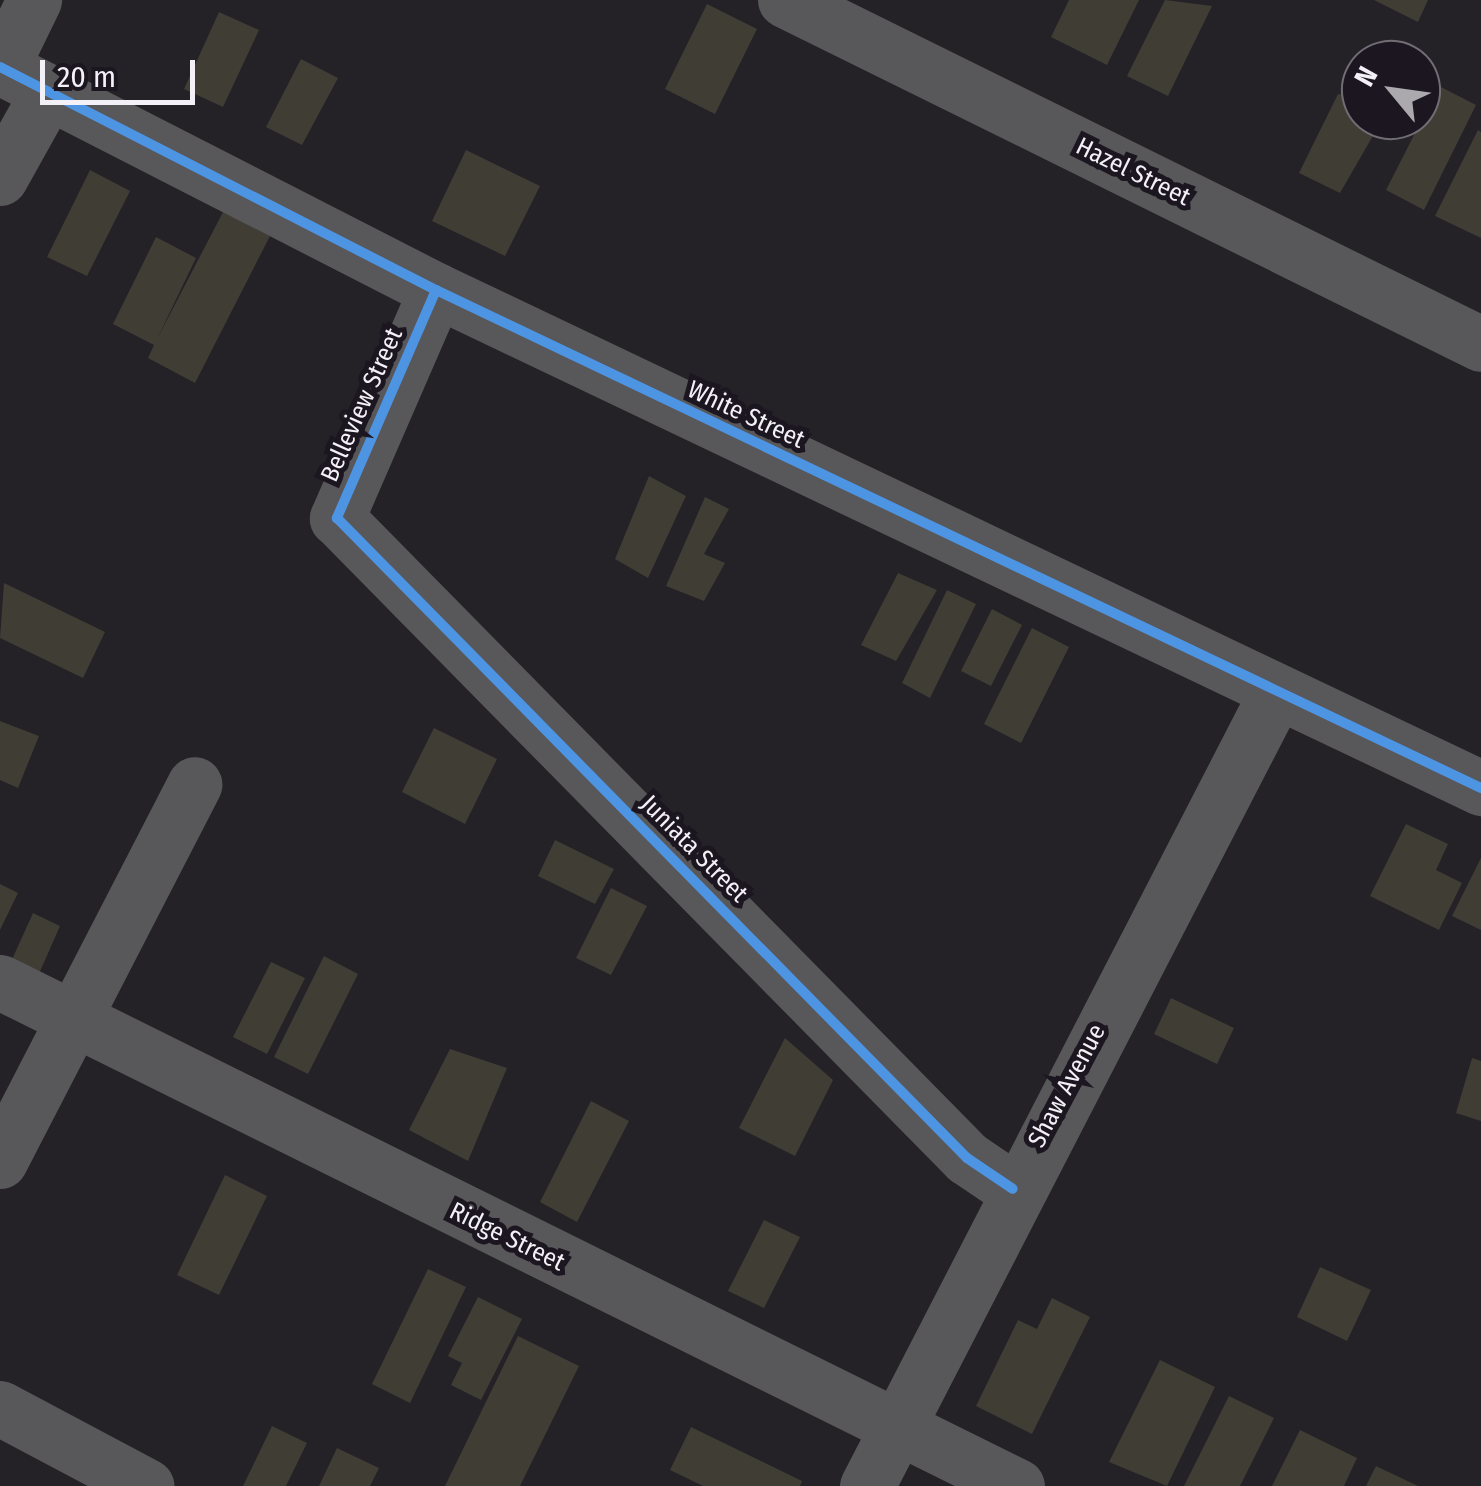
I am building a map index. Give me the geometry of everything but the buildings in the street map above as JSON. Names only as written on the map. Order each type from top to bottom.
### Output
[{"type":"street","points":[[0,178],[34,0]]},
{"type":"street","name":"Hazel Street","points":[[785,0],[1481,344]]},
{"type":"street","name":"White Street","points":[[17,76],[436,290],[1481,788]]},
{"type":"street","name":"Belleview Street","points":[[350,535],[337,518],[342,496],[436,290]]},
{"type":"street","name":"Juniata Street","points":[[350,535],[968,1158],[1012,1189]]},
{"type":"street","name":"Shaw Avenue","points":[[867,1486],[1012,1189],[1277,690]]},
{"type":"street","points":[[0,1162],[195,784]]},
{"type":"street","name":"Ridge Street","points":[[0,982],[894,1429],[1017,1486]]},
{"type":"street","points":[[0,1408],[122,1480]]},
{"type":"cycle path","points":[[0,67],[436,290],[1481,788]]},
{"type":"cycle path","points":[[436,290],[337,518],[967,1158],[1013,1189]]}]
